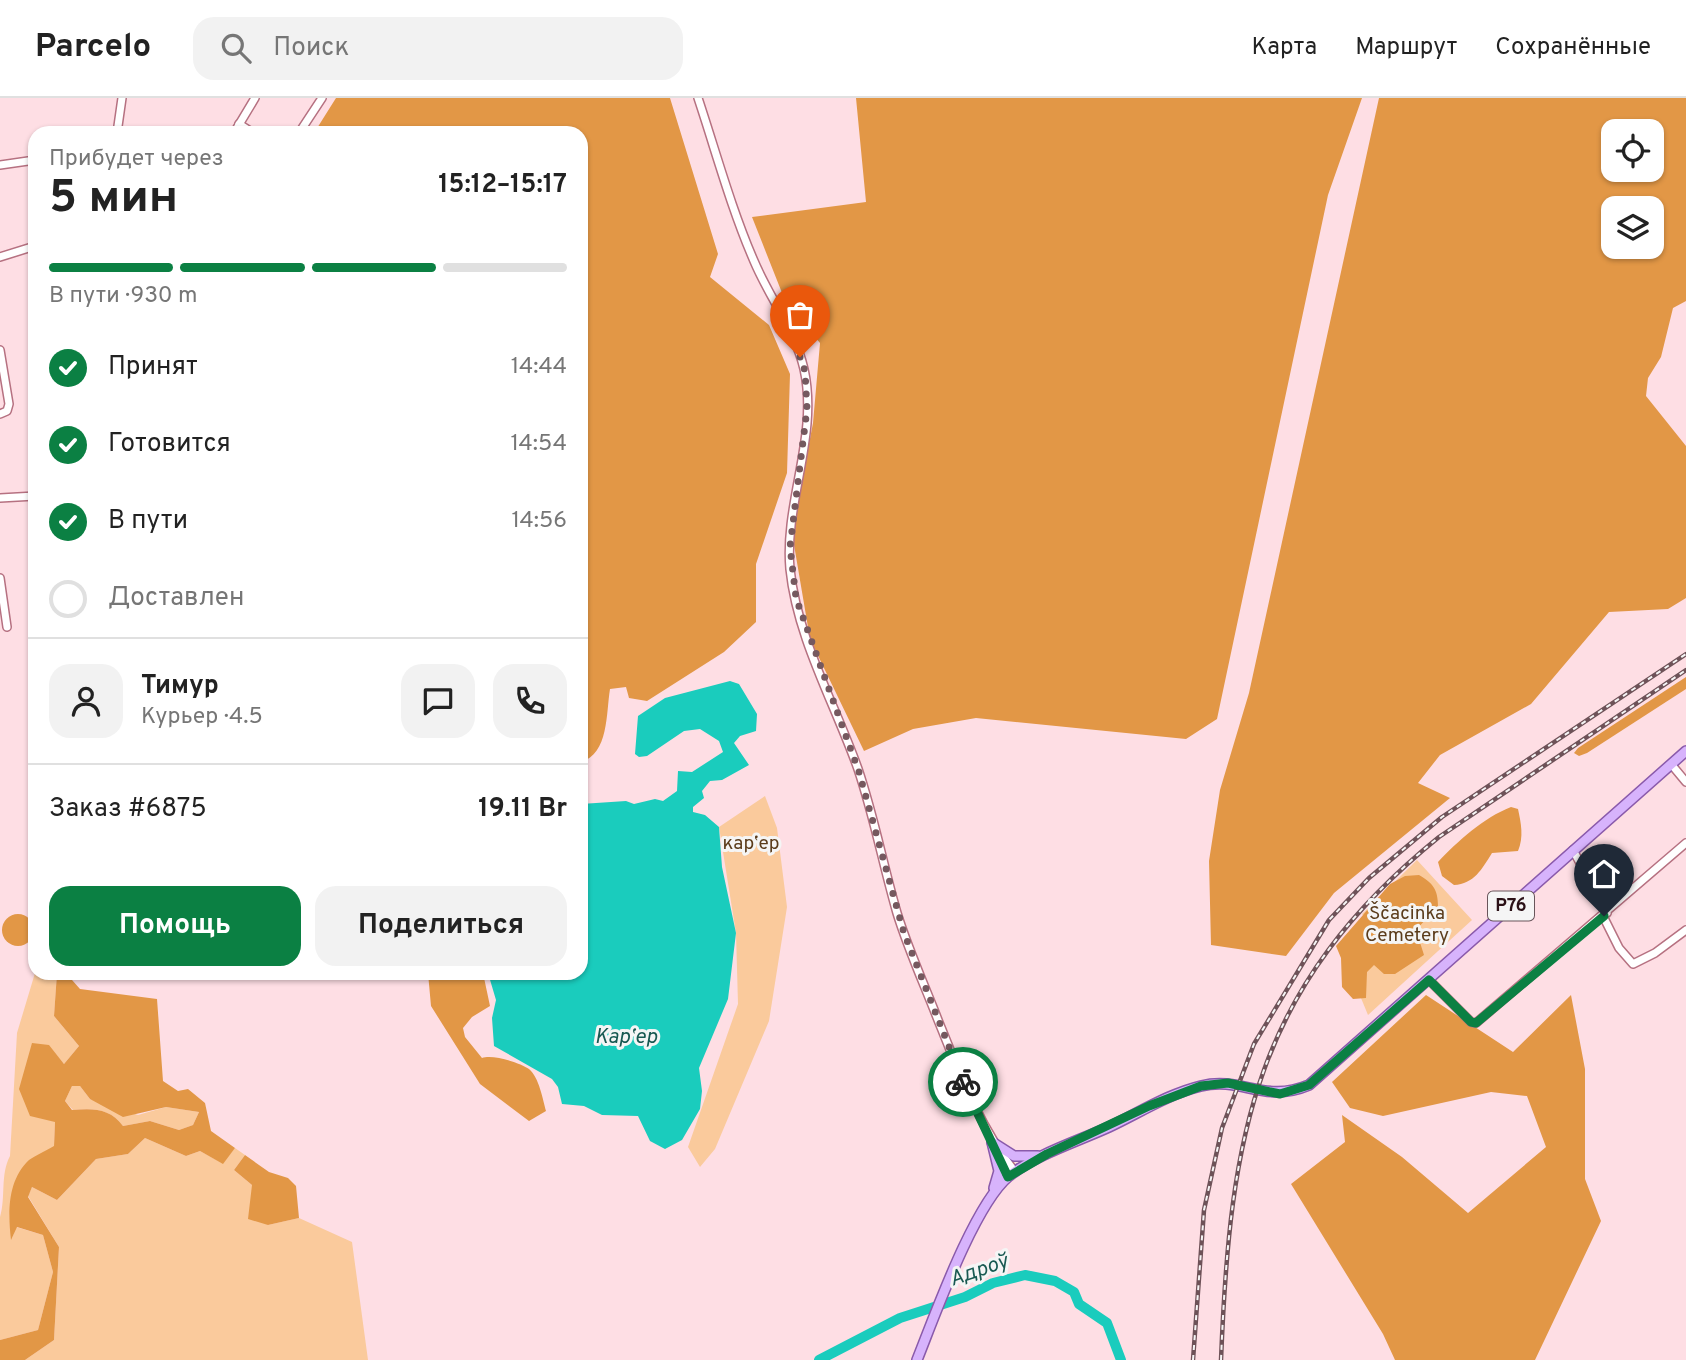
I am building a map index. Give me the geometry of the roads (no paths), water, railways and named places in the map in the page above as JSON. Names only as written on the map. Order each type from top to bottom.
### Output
[{"type":"main road","name":"Р76","points":[[917,1360],[959,1259],[987,1202],[1012,1175],[1047,1154],[1149,1106],[1201,1086],[1228,1083],[1280,1094],[1309,1085],[1338,1063],[1686,751]]},
{"type":"main road","points":[[993,1147],[1014,1156],[1047,1154]]},
{"type":"main road","points":[[987,1202],[999,1176],[993,1147]]},
{"type":"street","points":[[118,126],[122,98]]},
{"type":"street","points":[[242,126],[239,124],[255,98]]},
{"type":"street","points":[[304,126],[322,98]]},
{"type":"street","points":[[698,98],[754,263],[796,342],[805,371],[805,435],[790,547],[790,569],[801,617],[859,772],[904,933],[969,1097],[993,1147],[1012,1175]]},
{"type":"street","points":[[0,165],[28,161]]},
{"type":"street","points":[[0,257],[28,248]]},
{"type":"street","points":[[0,350],[9,404],[7,411],[0,414]]},
{"type":"street","points":[[0,499],[28,497]]},
{"type":"street","points":[[0,578],[7,627]]},
{"type":"street","points":[[1671,764],[1686,782]]},
{"type":"street","points":[[1429,980],[1471,1022],[1476,1023],[1686,843]]},
{"type":"street","points":[[1573,850],[1619,948],[1633,964],[1655,953],[1686,930]]},
{"type":"water","name":"Карʼер","points":[[730,681],[739,684],[757,714],[756,731],[740,736],[734,743],[749,765],[722,780],[710,781],[702,791],[704,798],[693,807],[693,812],[705,815],[719,827],[722,867],[736,933],[728,999],[699,1068],[702,1091],[700,1109],[682,1140],[665,1149],[650,1141],[638,1116],[602,1115],[584,1106],[562,1104],[558,1087],[552,1079],[494,1046],[492,1018],[496,1000],[490,980],[588,980],[588,804],[626,801],[634,804],[655,799],[663,801],[677,791],[678,771],[692,772],[723,752],[719,741],[700,729],[684,731],[647,756],[639,757],[635,754],[638,716],[665,698]]},
{"type":"waterway","name":"Адроў","points":[[819,1360],[900,1318],[965,1297],[993,1283],[1025,1275],[1055,1281],[1074,1292],[1079,1304],[1107,1323],[1121,1360]]},
{"type":"railway","points":[[1193,1360],[1204,1210],[1222,1128],[1254,1044],[1329,920],[1369,878],[1442,817],[1686,654]]},
{"type":"railway","points":[[1221,1360],[1225,1279],[1233,1204],[1245,1135],[1264,1070],[1291,1009],[1328,950],[1377,893],[1439,837],[1686,670]]},
{"type":"park label","name":"карʼер","points":[[751,844]]},
{"type":"park label","name":"Ščacinka Cemetery","points":[[1407,925]]}]
